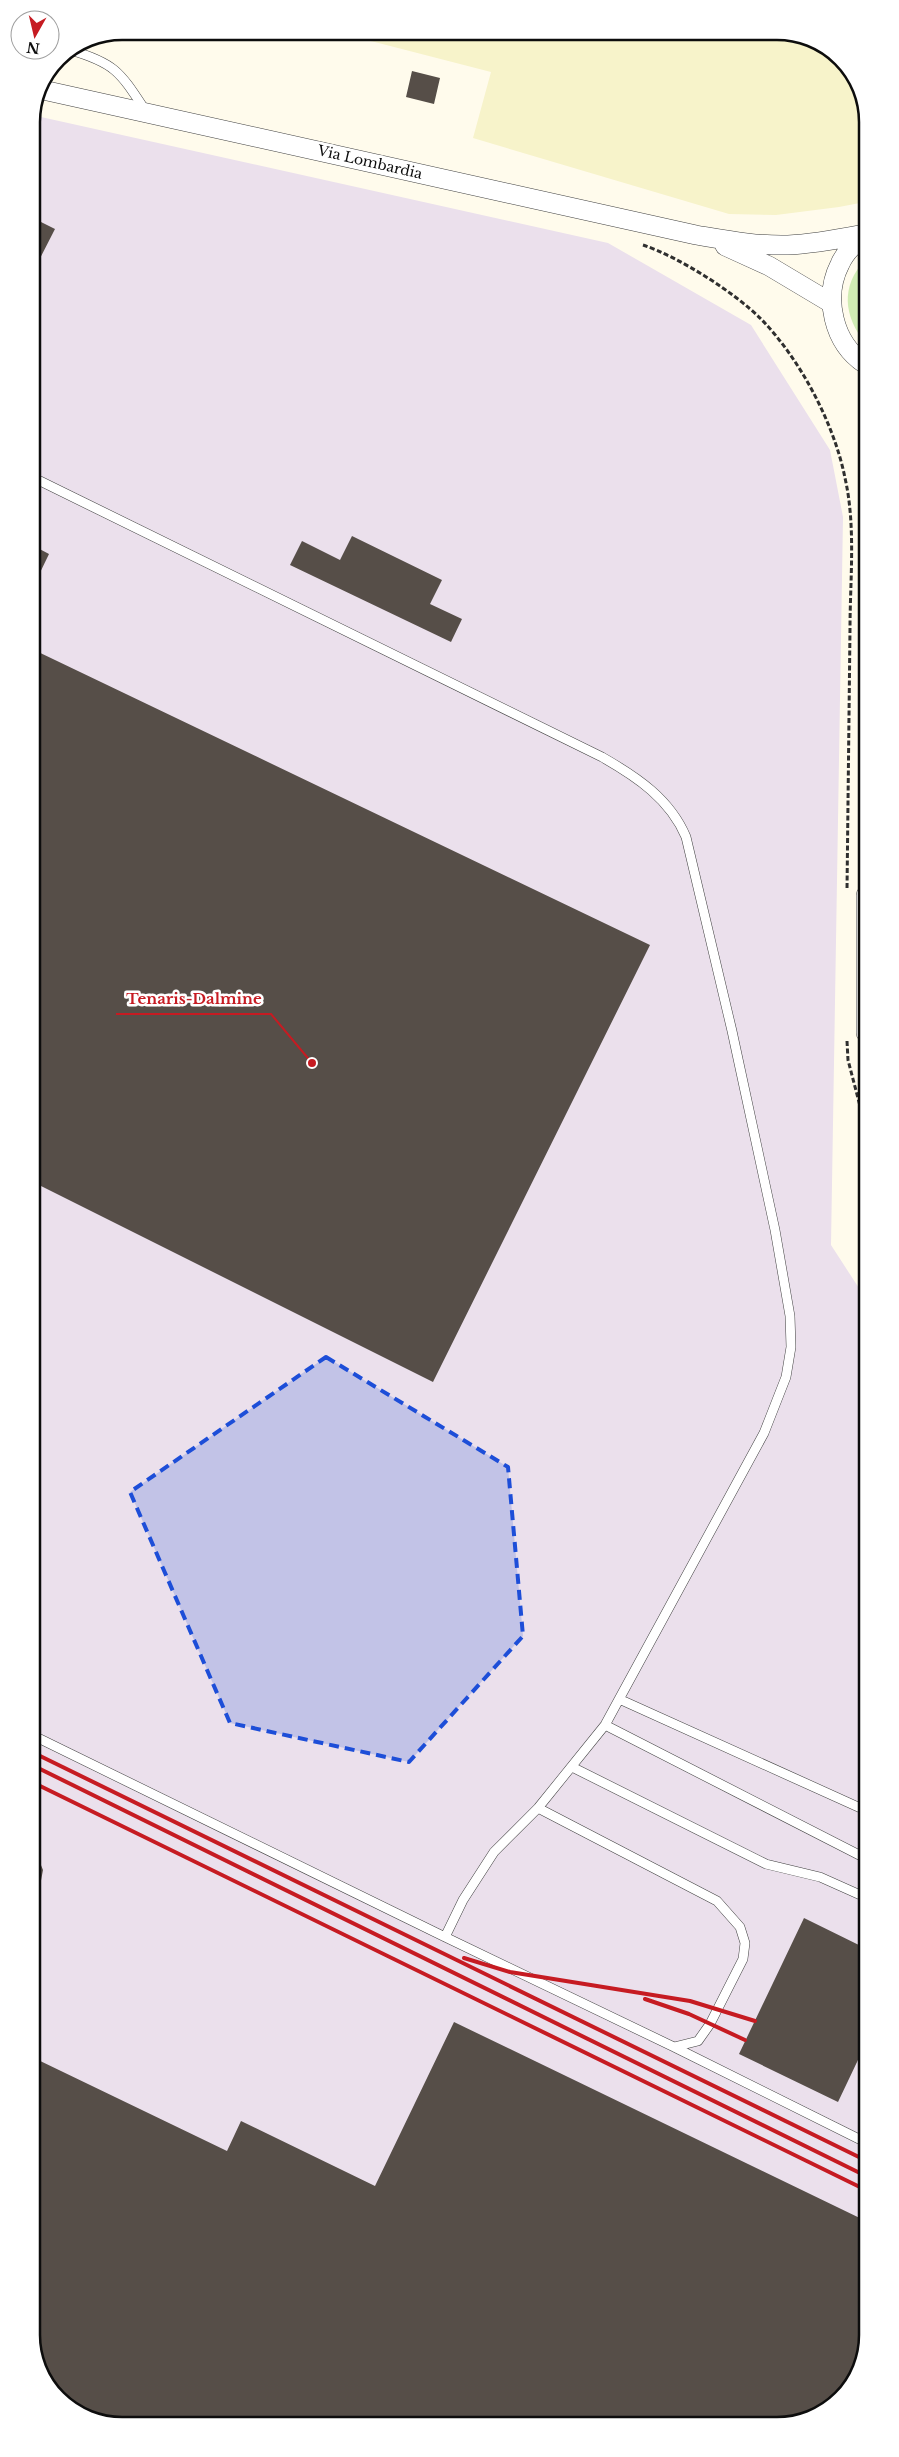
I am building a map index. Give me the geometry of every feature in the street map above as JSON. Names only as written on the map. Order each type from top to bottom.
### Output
[{"type":"street","name":"Via Lombardia","points":[[46,91],[696,235],[750,243],[786,245],[815,243],[859,235]]},
{"type":"street","name":"Via Lombardia","points":[[696,235],[756,259],[831,303]]},
{"type":"street","name":"Via Lombardia","points":[[859,240],[851,247],[840,264],[833,283],[831,303],[835,324],[845,344],[859,360]]},
{"type":"lane","points":[[79,53],[96,58],[113,67],[128,84],[147,113]]},
{"type":"lane","points":[[40,481],[602,757],[653,791],[676,816],[682,826],[692,857],[775,1230],[789,1306],[790,1347],[786,1377],[767,1427],[605,1725],[538,1808],[494,1852],[463,1900],[444,1937]]},
{"type":"lane","points":[[619,1699],[859,1807]]},
{"type":"lane","points":[[605,1725],[859,1855]]},
{"type":"lane","points":[[40,1739],[859,2139]]},
{"type":"lane","points":[[572,1767],[766,1864],[820,1877],[859,1894]]},
{"type":"lane","points":[[538,1808],[717,1901],[740,1927],[745,1943],[743,1959],[707,2029],[698,2041],[674,2047]]},
{"type":"path","points":[[637,243],[656,249],[706,276],[760,319],[802,372],[829,430],[845,477],[850,511],[847,897]]},
{"type":"path","points":[[847,1031],[848,1060],[859,1102]]},
{"type":"highlighted area","points":[[326,1357],[508,1467],[523,1636],[409,1762],[230,1723],[130,1492]]},
{"type":"shaded area","points":[[367,40],[782,40],[808,46],[827,57],[839,68],[851,86],[856,101],[859,122],[859,203],[776,215],[729,214],[473,138],[491,72]]},
{"type":"shaded area","points":[[40,117],[608,243],[751,325],[830,450],[843,517],[831,1245],[859,1288],[859,2335],[855,2361],[842,2385],[831,2397],[808,2411],[777,2417],[117,2417],[91,2411],[81,2406],[68,2397],[54,2381],[46,2366],[40,2335]]},
{"type":"green space","points":[[859,268],[859,334],[849,312],[848,302],[848,291]]},
{"type":"building","points":[[412,71],[440,78],[434,104],[406,97]]},
{"type":"building","points":[[40,222],[55,229],[40,258]]},
{"type":"building","points":[[352,536],[442,580],[430,604],[462,619],[451,642],[290,565],[302,541],[340,560]]},
{"type":"building","points":[[40,549],[49,554],[40,573]]},
{"type":"building","points":[[40,653],[650,945],[433,1382],[40,1186]]},
{"type":"building","points":[[40,1863],[43,1870],[40,1886]]},
{"type":"building","points":[[804,1918],[859,1945],[859,2058],[838,2102],[739,2054]]},
{"type":"building","points":[[454,2022],[859,2218],[859,2335],[855,2361],[842,2385],[823,2403],[808,2411],[777,2417],[117,2417],[91,2411],[81,2406],[68,2397],[54,2381],[46,2366],[40,2335],[40,2061],[227,2151],[241,2121],[375,2186]]},
{"type":"railway","points":[[40,1756],[859,2157]]},
{"type":"railway","points":[[40,1769],[859,2173]]},
{"type":"railway","points":[[40,1786],[859,2187]]},
{"type":"railway","points":[[464,1958],[510,1972],[690,2001],[755,2021]]},
{"type":"railway","points":[[645,1999],[689,2014],[745,2040]]},
{"type":"place","name":"Tenaris-Dalmine","points":[[312,1063]]}]
